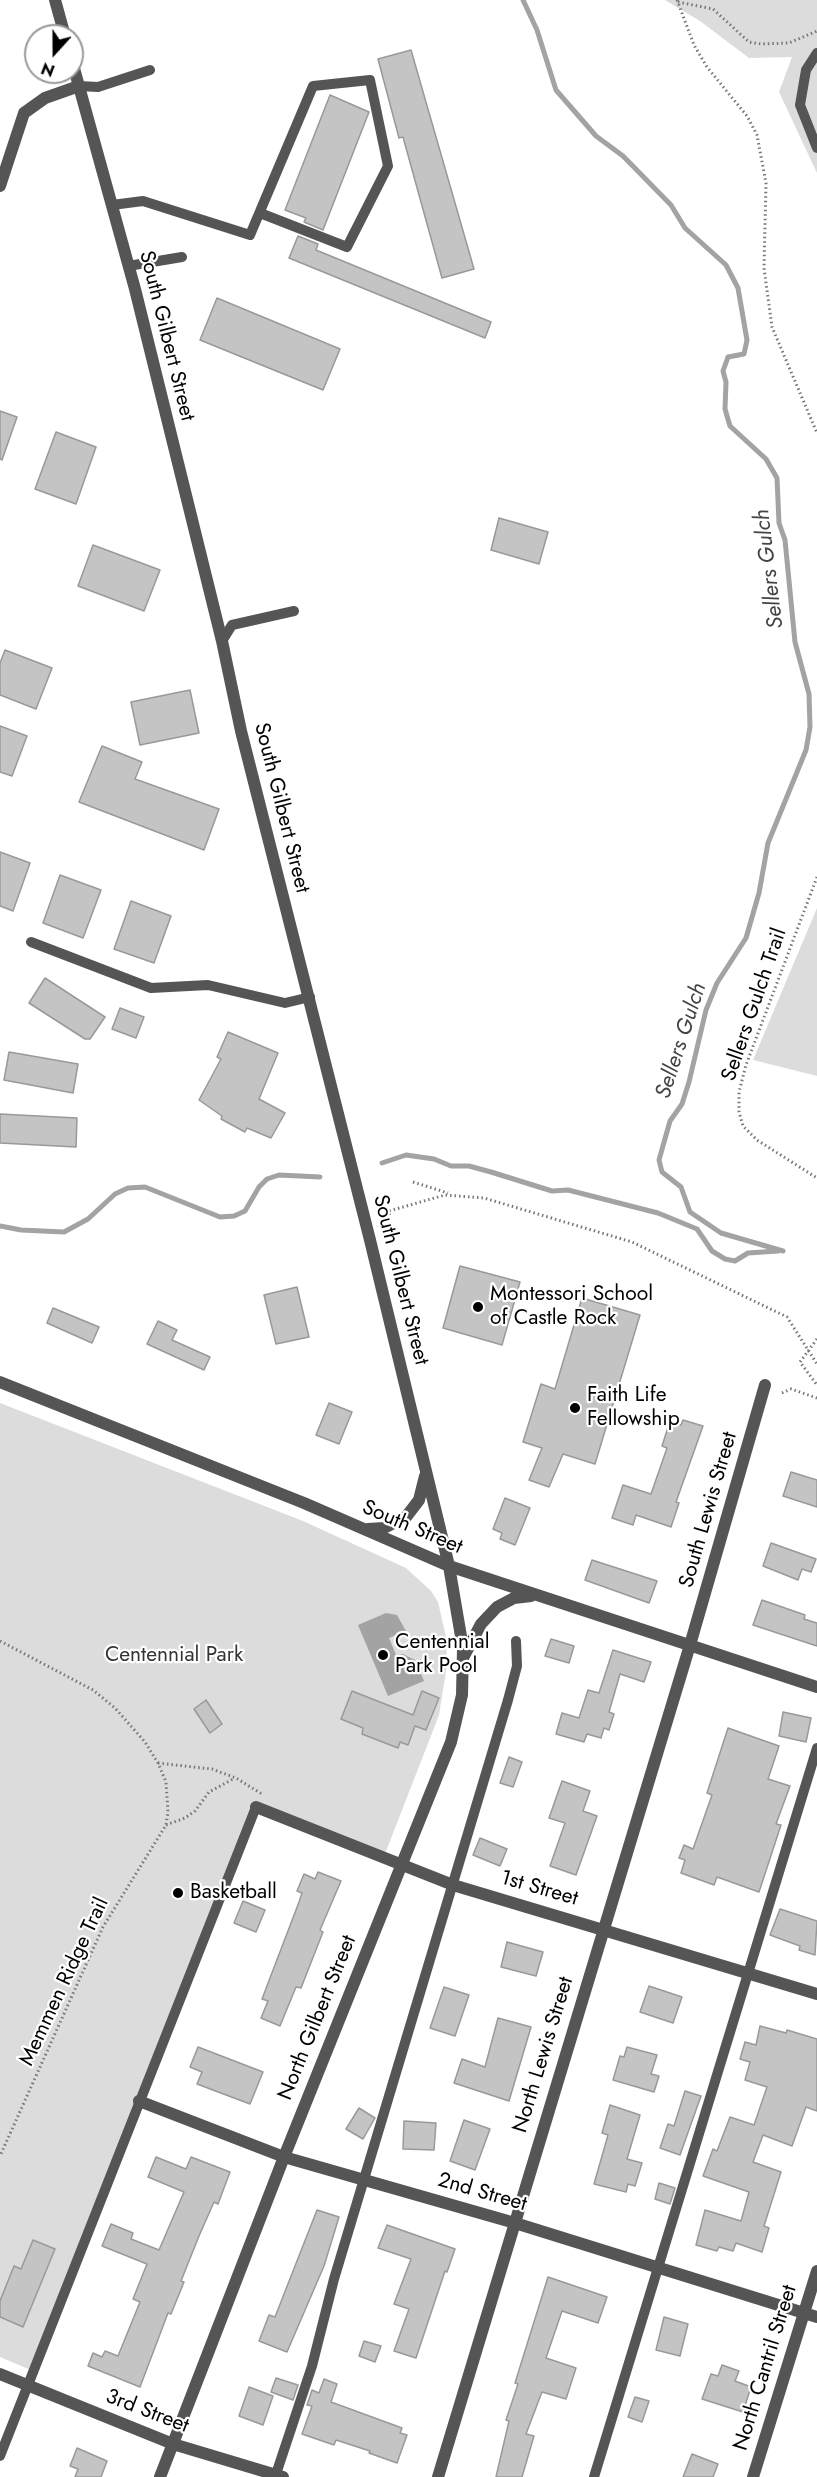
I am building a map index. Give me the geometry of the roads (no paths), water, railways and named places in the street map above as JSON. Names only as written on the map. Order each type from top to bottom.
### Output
[{"type":"street","points":[[55,0],[62,24]]},
{"type":"street","points":[[0,186],[24,113],[45,98],[79,86]]},
{"type":"street","name":"South Gilbert Street","points":[[79,86],[128,266],[222,641],[241,731],[310,997],[449,1566]]},
{"type":"street","name":"South Street","points":[[0,1382],[304,1503],[449,1566],[817,1687]]},
{"type":"street","name":"South Lewis Street","points":[[690,1645],[765,1385]]},
{"type":"street","points":[[363,1529],[384,1528],[406,1517],[419,1500],[425,1481],[426,1467]]},
{"type":"street","name":"North Gilbert Street","points":[[160,2477],[284,2157],[451,1742],[459,1710],[463,1658],[449,1566]]},
{"type":"street","points":[[463,1658],[481,1624],[496,1607],[514,1598],[537,1596]]},
{"type":"street","name":"North Lewis Street","points":[[438,2477],[690,1645]]},
{"type":"street","name":"1st Street","points":[[256,1807],[400,1866],[453,1885],[603,1928],[817,1994]]},
{"type":"street","name":"2nd Street","points":[[139,2101],[284,2157],[515,2223],[817,2317]]},
{"type":"street","name":"North Cantril Street","points":[[753,2477],[817,2271]]},
{"type":"street","name":"3rd Street","points":[[0,2374],[173,2444],[278,2476]]},
{"type":"lane","points":[[817,53],[806,70],[800,105],[817,148]]},
{"type":"lane","points":[[79,86],[98,87],[150,70]]},
{"type":"lane","points":[[112,205],[143,201],[250,236],[313,86],[370,80],[388,166],[347,247],[260,213]]},
{"type":"lane","points":[[128,266],[182,257]]},
{"type":"lane","points":[[222,641],[232,625],[294,611]]},
{"type":"lane","points":[[31,942],[152,988],[208,985],[285,1003],[310,997]]},
{"type":"lane","points":[[278,2476],[515,1675],[518,1657],[516,1641]]},
{"type":"lane","points":[[594,2477],[817,1748]]},
{"type":"lane","points":[[0,2456],[256,1807]]},
{"type":"waterway","name":"Sellers Gulch","points":[[523,0],[537,30],[556,90],[596,136],[623,156],[671,205],[685,228],[726,265],[738,288],[747,340],[744,354],[728,357],[723,371],[726,382],[725,409],[730,426],[766,459],[777,478],[779,523],[785,540],[795,642],[809,694],[810,727],[806,750],[768,843],[759,893],[746,938],[717,983],[706,1010],[689,1082],[682,1104],[670,1121],[659,1160],[662,1172],[681,1187],[690,1212],[721,1233],[783,1251]]},
{"type":"waterway","points":[[382,1163],[406,1155],[434,1159],[451,1166],[469,1166],[552,1191],[568,1190],[658,1213],[697,1229],[712,1251],[725,1259],[735,1261],[748,1253],[778,1251]]},
{"type":"waterway","points":[[0,1226],[21,1230],[64,1232],[88,1219],[115,1194],[128,1188],[145,1187],[220,1217],[234,1216],[245,1211],[259,1187],[267,1179],[279,1175],[320,1177]]},
{"type":"place","name":"Montessori School of Castle Rock","points":[[478,1307]]},
{"type":"place","name":"Faith Life Fellowship","points":[[575,1408]]},
{"type":"place","name":"Centennial Park Pool","points":[[383,1655]]},
{"type":"place","name":"Basketball","points":[[178,1893]]},
{"type":"park label","name":"Centennial Park","points":[[174,1656]]}]
